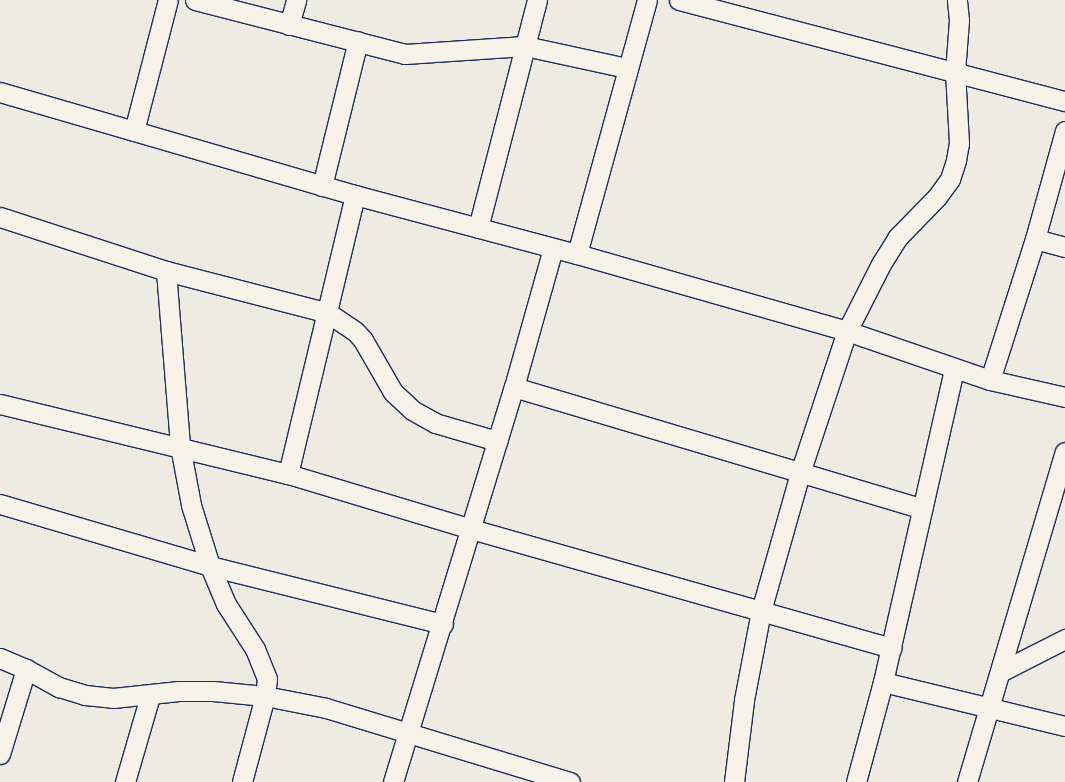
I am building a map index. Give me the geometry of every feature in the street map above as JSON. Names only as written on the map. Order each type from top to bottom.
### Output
[{"type":"street","points":[[134,131],[168,0]]},
{"type":"street","points":[[195,0],[405,54],[525,46],[627,68]]},
{"type":"street","points":[[289,25],[296,0]]},
{"type":"street","points":[[478,228],[537,0]]},
{"type":"street","points":[[577,254],[627,68],[647,0]]},
{"type":"street","points":[[679,0],[1065,101]]},
{"type":"street","points":[[734,782],[744,700],[761,611],[800,472],[846,331],[881,264],[897,238],[938,197],[950,179],[959,143],[955,72],[959,20],[957,0]]},
{"type":"street","points":[[322,186],[358,41]]},
{"type":"street","points":[[0,92],[322,186],[577,254],[846,331],[990,380],[1065,397]]},
{"type":"street","points":[[990,380],[1035,239],[1065,131]]},
{"type":"street","points":[[288,474],[328,313],[355,195]]},
{"type":"street","points":[[0,217],[166,271],[328,313],[356,331],[393,392],[412,410],[435,423],[497,441]]},
{"type":"street","points":[[1035,239],[1065,247]]},
{"type":"street","points":[[393,782],[410,733],[443,624],[514,387],[553,248]]},
{"type":"street","points":[[166,271],[180,446],[191,505],[210,566],[226,604],[262,664],[267,679],[265,696],[242,782]]},
{"type":"street","points":[[856,782],[883,682],[954,369]]},
{"type":"street","points":[[514,387],[922,509]]},
{"type":"street","points":[[0,404],[180,446],[288,474],[471,529],[891,648]]},
{"type":"street","points":[[967,782],[1002,671],[1065,452]]},
{"type":"street","points":[[0,504],[210,566],[443,624]]},
{"type":"street","points":[[1002,671],[1065,639]]},
{"type":"street","points":[[0,658],[26,669],[59,687],[85,695],[113,698],[150,696],[179,691],[213,691],[265,696],[326,708],[570,782]]},
{"type":"street","points":[[0,754],[26,669]]},
{"type":"street","points":[[883,682],[990,706],[1065,726]]},
{"type":"street","points":[[125,782],[150,696]]}]
